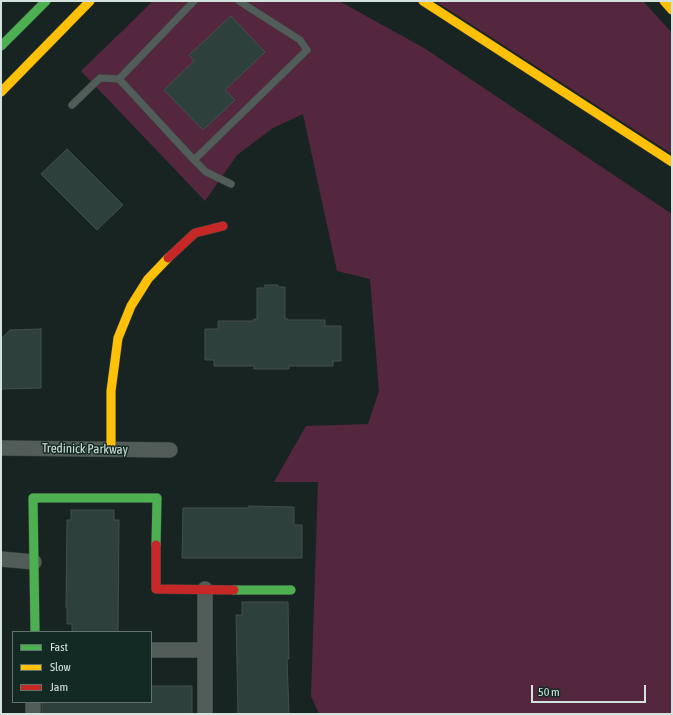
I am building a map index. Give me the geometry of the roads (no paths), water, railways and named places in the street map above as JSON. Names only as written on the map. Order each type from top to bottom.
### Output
[{"type":"main road","points":[[1,46],[46,1]]},
{"type":"main road","points":[[1,92],[90,1]]},
{"type":"main road","points":[[423,1],[672,162]]},
{"type":"main road","points":[[664,1],[672,10]]},
{"type":"main road","points":[[112,450],[111,391],[114,363],[118,338],[131,306],[148,279],[171,255],[196,233],[223,226]]},
{"type":"main road","points":[[35,631],[33,498],[157,498],[156,589],[291,590]]},
{"type":"street","name":"Tredinick Parkway","points":[[1,448],[170,450]]},
{"type":"street","points":[[1,560],[34,562]]},
{"type":"street","points":[[205,589],[205,714]]},
{"type":"street","points":[[152,650],[205,650]]},
{"type":"street","points":[[33,703],[33,714]]},
{"type":"lane","points":[[119,79],[194,1]]},
{"type":"lane","points":[[194,160],[308,50],[300,40],[239,1]]},
{"type":"lane","points":[[72,106],[100,78],[119,79],[206,172],[231,184]]}]
